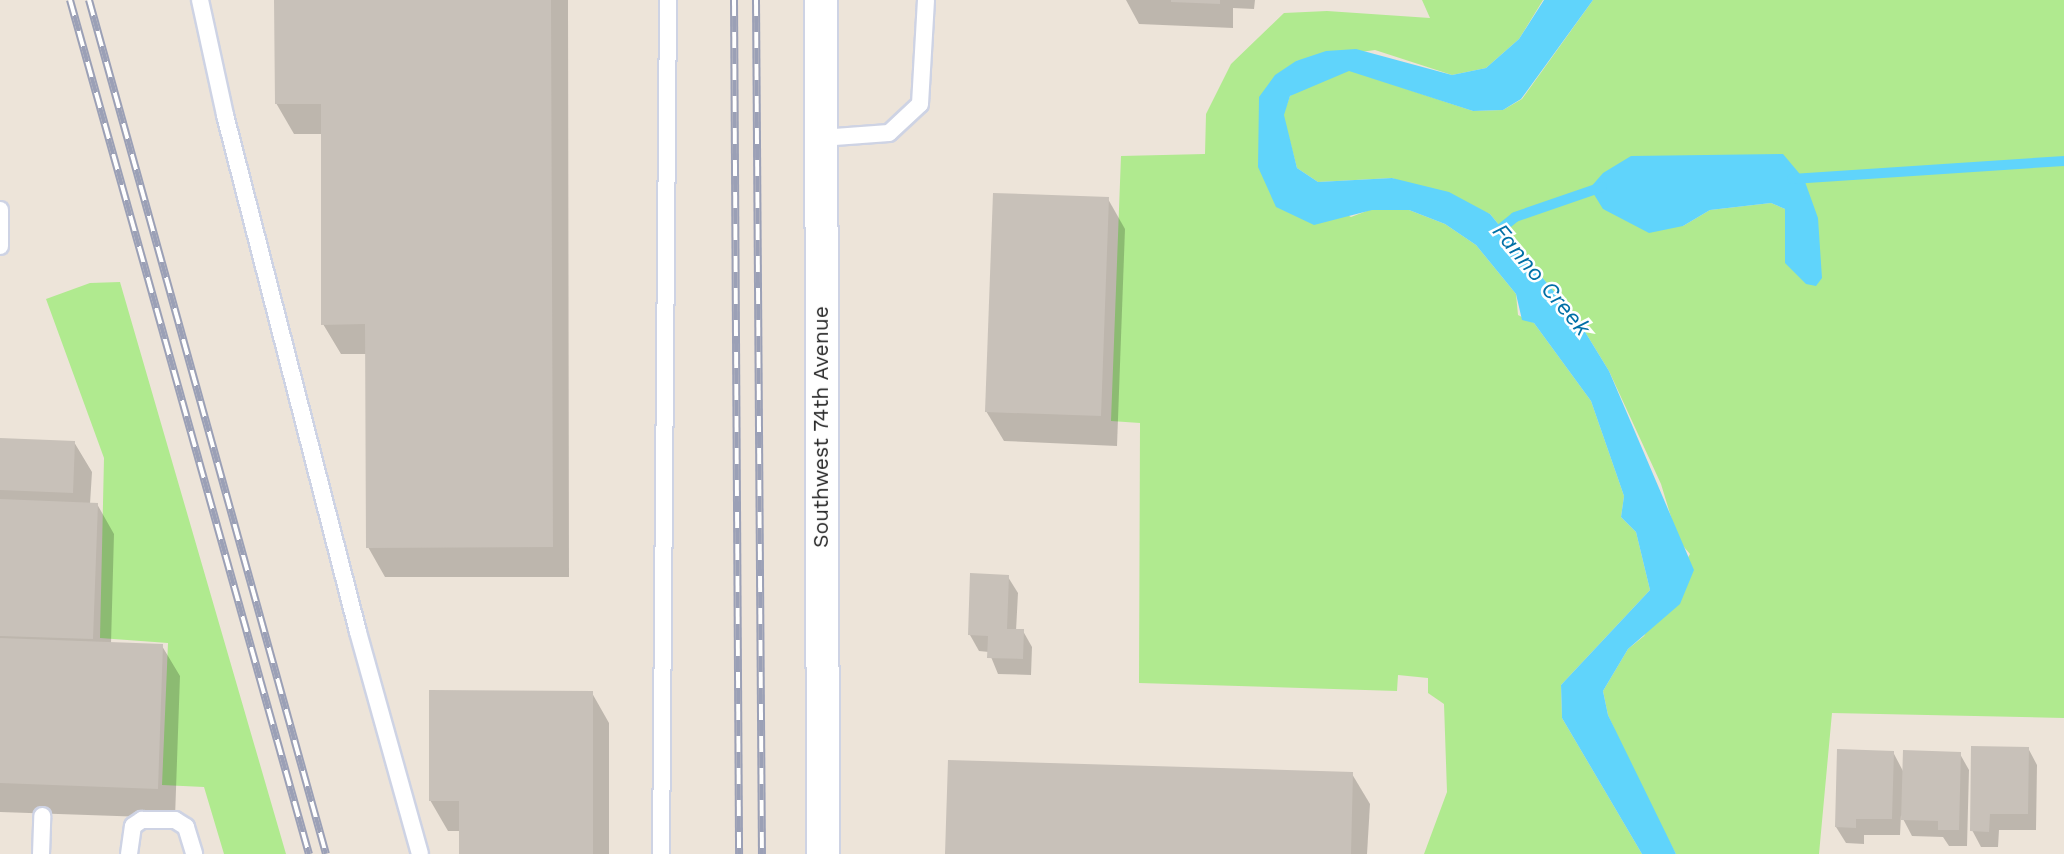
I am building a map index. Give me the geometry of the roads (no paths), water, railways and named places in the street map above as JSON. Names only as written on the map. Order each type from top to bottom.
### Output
[{"type":"street","name":"Southwest 74th Avenue","points":[[821,0],[823,854]]},
{"type":"lane","points":[[200,0],[225,115],[358,632],[420,854]]},
{"type":"lane","points":[[661,854],[668,0]]},
{"type":"lane","points":[[821,138],[889,133],[920,104],[926,0]]},
{"type":"lane","points":[[0,210],[0,246]]},
{"type":"lane","points":[[41,854],[43,816]]},
{"type":"lane","points":[[129,854],[133,826],[142,820],[175,820],[186,827],[194,854]]},
{"type":"water","name":"Fanno Creek","points":[[1544,0],[1593,0],[1521,99],[1503,110],[1473,111],[1349,71],[1290,96],[1284,115],[1297,168],[1318,182],[1392,178],[1449,192],[1490,214],[1579,322],[1609,371],[1694,570],[1680,604],[1628,649],[1603,691],[1608,715],[1676,854],[1642,854],[1562,718],[1561,685],[1650,590],[1636,532],[1621,517],[1624,496],[1591,401],[1534,323],[1522,320],[1516,294],[1476,245],[1445,224],[1409,210],[1372,210],[1314,225],[1276,207],[1258,167],[1259,97],[1275,75],[1296,61],[1326,51],[1356,49],[1452,75],[1486,68],[1519,39]]},
{"type":"water","points":[[1783,154],[1804,179],[1818,218],[1822,278],[1816,286],[1806,284],[1785,263],[1785,209],[1771,203],[1710,210],[1683,226],[1649,233],[1603,209],[1590,188],[1603,173],[1631,156]]},
{"type":"waterway","points":[[1792,179],[2064,161]]},
{"type":"waterway","name":"Fanno Creek","points":[[1493,235],[1515,217],[1602,187]]},
{"type":"railway","points":[[70,0],[309,854]]},
{"type":"railway","points":[[89,0],[326,854]]},
{"type":"railway","points":[[734,0],[739,854]]},
{"type":"railway","points":[[756,0],[762,854]]}]
